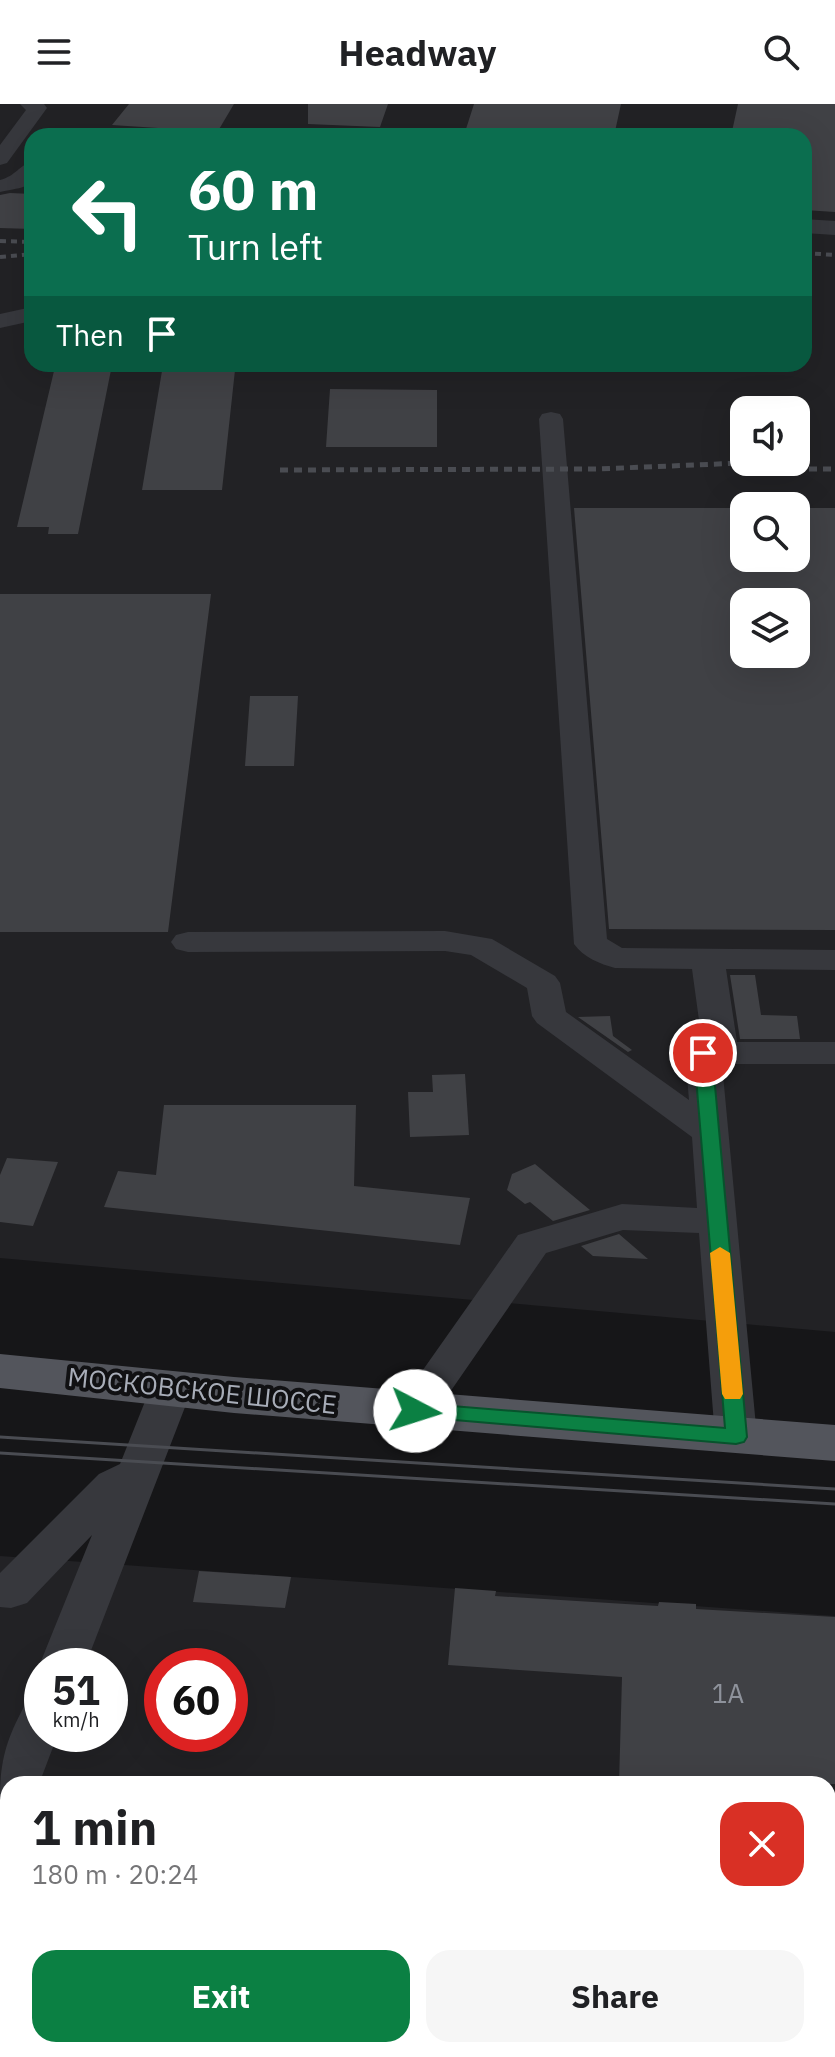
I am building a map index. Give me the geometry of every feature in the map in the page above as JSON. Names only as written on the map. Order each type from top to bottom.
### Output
[{"type":"main road","name":"МОСКОВСКОЕ ШОССЕ","points":[[0,1371],[415,1411],[835,1443]]},
{"type":"lane","points":[[0,159],[37,108],[30,104]]},
{"type":"lane","points":[[0,186],[24,177]]},
{"type":"lane","points":[[2,328],[24,318]]},
{"type":"lane","points":[[2,328],[24,325]]},
{"type":"lane","points":[[551,419],[591,944],[615,958],[835,960]]},
{"type":"lane","points":[[188,942],[445,941],[480,946],[543,983],[549,1016],[710,1133]]},
{"type":"lane","points":[[708,960],[721,1053]]},
{"type":"lane","points":[[736,1437],[703,1053],[835,1053]]},
{"type":"lane","points":[[415,1411],[532,1244],[622,1217],[717,1221]]},
{"type":"lane","points":[[69,1648],[171,1389]]},
{"type":"lane","points":[[0,1590],[11,1591],[114,1485],[139,1473]]},
{"type":"lane","points":[[18,1776],[28,1752]]},
{"type":"shaded area","points":[[0,104],[835,104],[835,1332],[0,1258]]},
{"type":"shaded area","points":[[0,1556],[835,1616],[835,1776],[0,1776]]},
{"type":"building","points":[[129,104],[234,104],[220,128],[112,125]]},
{"type":"building","points":[[308,104],[388,104],[380,127],[308,124]]},
{"type":"building","points":[[474,104],[621,104],[616,128],[466,128]]},
{"type":"building","points":[[738,104],[835,104],[835,212],[812,211],[812,128],[733,128]]},
{"type":"building","points":[[24,194],[24,229],[0,228],[0,195]]},
{"type":"building","points":[[54,372],[111,372],[78,534],[48,534],[49,527],[17,527]]},
{"type":"building","points":[[162,372],[235,372],[222,490],[142,490]]},
{"type":"building","points":[[330,389],[437,390],[437,447],[326,447]]},
{"type":"building","points":[[574,508],[730,508],[730,572],[810,572],[810,508],[835,508],[835,930],[609,929]]},
{"type":"building","points":[[0,594],[211,594],[168,932],[0,932]]},
{"type":"building","points":[[250,696],[298,696],[294,766],[245,766]]},
{"type":"building","points":[[730,975],[755,975],[761,1015],[797,1016],[800,1039],[740,1039]]},
{"type":"building","points":[[610,1016],[613,1036],[632,1050],[628,1052],[578,1017]]},
{"type":"building","points":[[465,1074],[469,1135],[410,1137],[408,1092],[433,1092],[432,1075]]},
{"type":"building","points":[[164,1105],[356,1105],[354,1186],[470,1198],[460,1245],[104,1207],[118,1171],[156,1175]]},
{"type":"building","points":[[7,1158],[58,1162],[33,1226],[0,1222],[0,1175]]},
{"type":"building","points":[[535,1164],[590,1210],[553,1221],[530,1202],[525,1204],[507,1190],[512,1174]]},
{"type":"building","points":[[619,1234],[648,1259],[593,1256],[581,1246]]},
{"type":"building","points":[[199,1571],[291,1577],[285,1608],[193,1602]]},
{"type":"building","points":[[455,1588],[496,1591],[495,1596],[658,1606],[659,1602],[696,1604],[696,1609],[835,1617],[835,1776],[619,1776],[622,1677],[448,1665]]},
{"type":"tram line","points":[[0,1437],[835,1489]]},
{"type":"tram line","points":[[0,1453],[835,1504]]},
{"type":"railway","points":[[0,241],[24,242]]},
{"type":"railway","points":[[812,254],[835,255]]},
{"type":"railway","points":[[0,257],[24,255]]},
{"type":"railway","points":[[280,470],[597,469],[730,463]]},
{"type":"railway","points":[[810,469],[835,469]]},
{"type":"slow traffic","points":[[720,1253],[732,1394]]},
{"type":"route","points":[[415,1411],[736,1437],[703,1053]]}]
